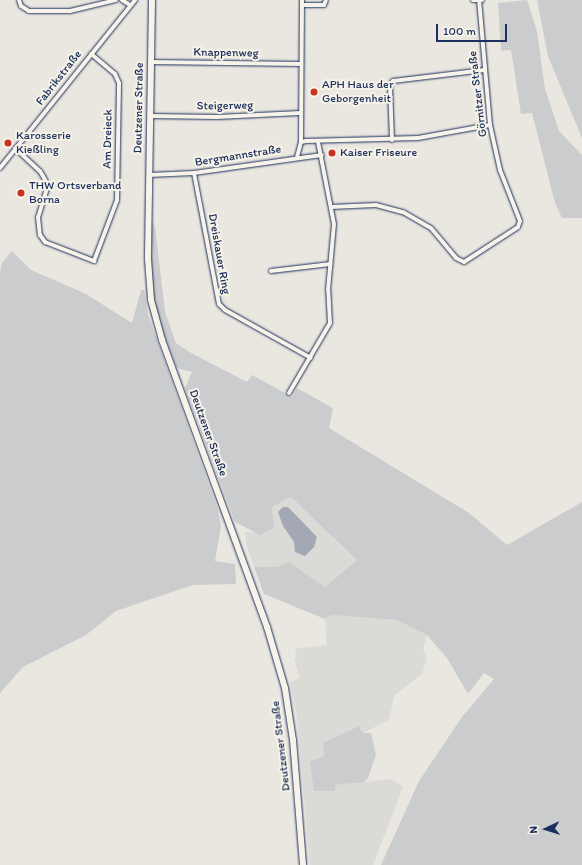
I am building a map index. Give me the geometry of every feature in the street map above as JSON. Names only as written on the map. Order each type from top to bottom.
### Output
[{"type":"main road","name":"Deutzener Straße","points":[[152,0],[148,272],[153,311],[267,627],[285,688],[293,740],[303,865]]},
{"type":"street","points":[[20,0],[21,6],[29,11],[70,11],[116,0]]},
{"type":"street","points":[[122,0],[130,5]]},
{"type":"street","name":"Fabrikstraße","points":[[0,168],[135,0]]},
{"type":"street","points":[[302,0],[300,142],[418,138],[490,125]]},
{"type":"street","points":[[302,5],[324,5],[326,0]]},
{"type":"street","points":[[473,0],[482,0]]},
{"type":"street","name":"Görnitzer Straße","points":[[331,207],[376,205],[403,212],[438,234],[458,260],[468,260],[518,227],[520,221],[500,170],[490,125],[479,0]]},
{"type":"street","name":"Am Dreieck","points":[[15,148],[40,170],[48,186],[38,217],[40,235],[45,242],[94,261],[116,204],[119,83],[116,74],[91,54]]},
{"type":"street","name":"Knappenweg","points":[[151,62],[300,64]]},
{"type":"street","points":[[392,140],[390,86],[393,81],[484,70]]},
{"type":"street","name":"Steigerweg","points":[[150,116],[217,117],[300,113]]},
{"type":"street","name":"Bergmannstraße","points":[[149,175],[194,174],[297,157],[300,142]]},
{"type":"street","points":[[289,393],[311,358],[330,323],[328,290],[334,230],[322,155],[318,142]]},
{"type":"street","points":[[297,157],[322,155]]},
{"type":"street","name":"Dreiskauer Ring","points":[[194,174],[219,304],[225,310],[311,358]]},
{"type":"street","points":[[271,271],[331,264]]},
{"type":"shaded area","points":[[527,0],[537,31],[545,89],[559,131],[582,155],[582,218],[562,218],[555,203],[532,113],[521,114],[511,50],[501,51],[498,3]]},
{"type":"shaded area","points":[[537,0],[582,0],[582,138],[548,56]]},
{"type":"shaded area","points":[[151,221],[155,227],[165,312],[176,343],[191,353],[247,382],[252,375],[292,397],[297,388],[333,408],[329,428],[469,513],[507,545],[582,502],[582,865],[381,865],[419,781],[462,717],[494,679],[484,673],[468,694],[447,658],[427,635],[397,620],[332,615],[325,619],[264,594],[254,567],[278,567],[289,562],[325,587],[357,560],[291,497],[272,507],[274,528],[260,535],[235,522],[185,388],[192,372],[177,368],[159,322],[152,297]]},
{"type":"shaded area","points":[[12,251],[31,270],[86,294],[132,323],[141,290],[144,290],[148,315],[218,510],[221,526],[215,561],[235,564],[236,584],[193,585],[116,611],[86,635],[23,667],[0,693],[0,272],[2,263]]},
{"type":"shaded area","points":[[291,497],[358,560],[325,587],[289,562],[278,567],[254,567],[246,544],[245,532],[256,533],[272,507]]},
{"type":"shaded area","points":[[283,507],[288,507],[317,537],[314,547],[305,556],[295,552],[294,542],[283,526],[278,512]]},
{"type":"shaded area","points":[[332,615],[397,620],[427,635],[423,649],[427,658],[422,674],[394,696],[389,720],[363,733],[359,726],[323,743],[324,756],[335,785],[391,779],[403,787],[373,865],[310,865],[297,717],[290,682],[300,678],[294,659],[297,658],[295,649],[327,645],[325,619]]},
{"type":"shaded area","points":[[359,726],[363,733],[371,733],[376,755],[368,778],[364,782],[335,785],[335,791],[314,791],[310,762],[324,756],[323,743]]},
{"type":"place","name":"APH Haus der Geborgenheit","points":[[314,92]]},
{"type":"place","name":"Karosserie Kießling","points":[[8,143]]},
{"type":"place","name":"Kaiser Friseure","points":[[332,153]]},
{"type":"place","name":"THW Ortsverband Borna","points":[[21,193]]}]
